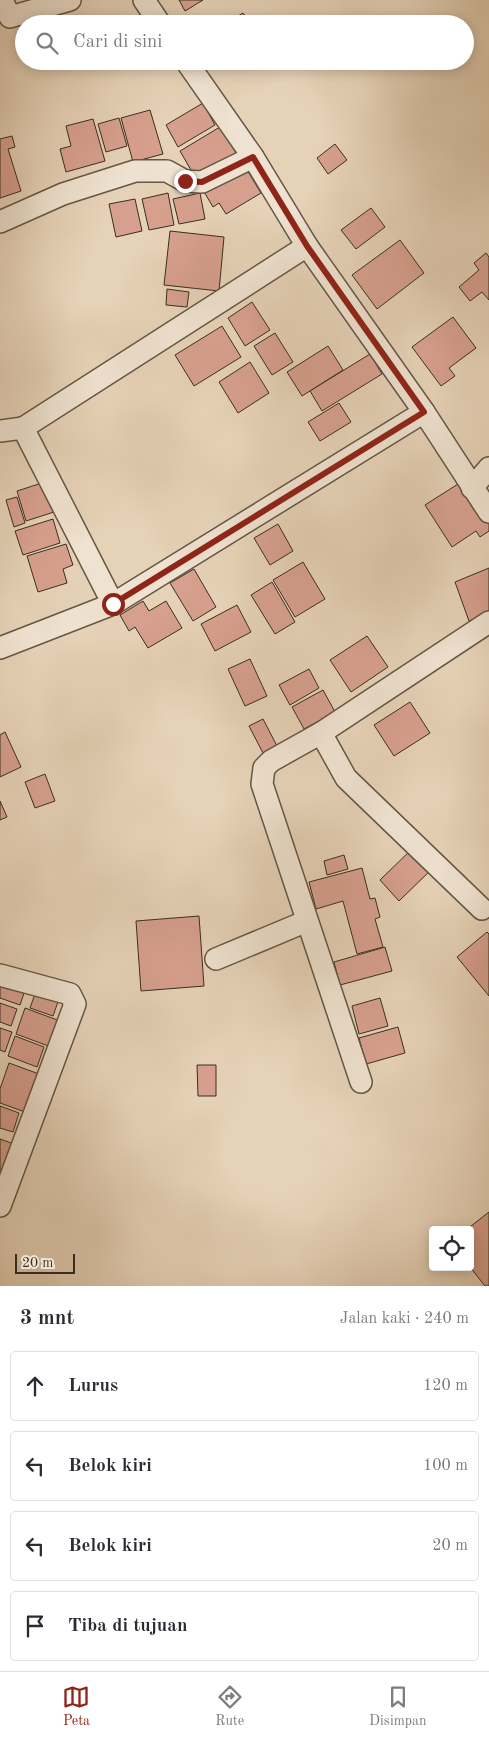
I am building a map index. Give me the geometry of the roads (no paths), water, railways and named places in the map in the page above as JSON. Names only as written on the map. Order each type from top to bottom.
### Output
[{"type":"street","points":[[2,0],[10,17],[15,16]]},
{"type":"street","points":[[17,15],[70,0]]},
{"type":"street","points":[[144,0],[154,15]]},
{"type":"street","points":[[192,70],[253,157],[307,246],[424,412],[489,512]]},
{"type":"street","points":[[0,222],[63,194],[135,171],[167,171],[185,181],[202,182],[253,157]]},
{"type":"street","points":[[0,431],[23,428],[307,246]]},
{"type":"street","points":[[0,648],[113,604],[424,412]]},
{"type":"street","points":[[23,428],[113,604]]},
{"type":"street","points":[[472,488],[489,468]]},
{"type":"street","points":[[360,1082],[262,784],[262,775],[264,768],[270,761],[321,733],[489,622]]},
{"type":"street","points":[[321,733],[346,778],[482,909]]},
{"type":"street","points":[[216,959],[307,921]]},
{"type":"street","points":[[0,975],[70,994],[74,997],[75,1004],[0,1206]]}]
